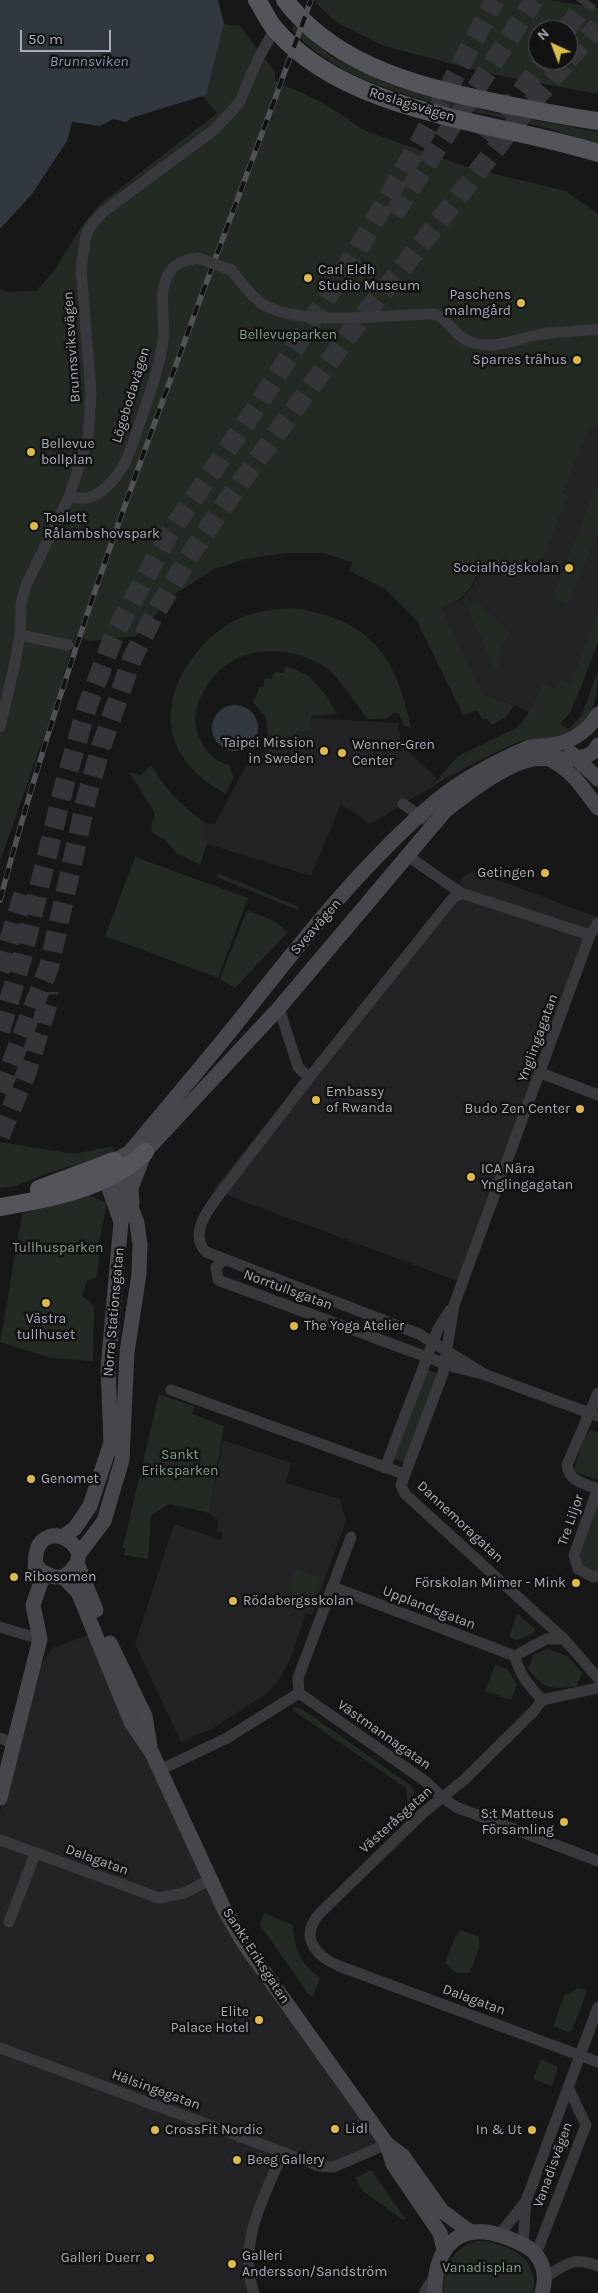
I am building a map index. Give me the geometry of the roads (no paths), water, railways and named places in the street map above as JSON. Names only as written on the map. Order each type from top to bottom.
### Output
[{"type":"main road","name":"Roslagsvägen","points":[[258,0],[275,29],[302,54],[324,69],[372,94],[439,115],[552,139],[598,153]]},
{"type":"main road","name":"Roslagsvägen","points":[[285,0],[296,14],[337,48],[384,71],[415,82],[476,98],[598,121]]},
{"type":"main road","name":"Sveavägen","points":[[110,1170],[130,1152],[280,968],[361,874],[420,816],[448,792],[494,763],[530,747],[557,744],[577,737],[593,723],[598,714]]},
{"type":"main road","points":[[577,778],[577,758],[598,728]]},
{"type":"main road","points":[[557,744],[577,758],[598,779]]},
{"type":"main road","points":[[577,758],[591,754],[598,746]]},
{"type":"main road","points":[[547,758],[561,765],[577,778],[598,808]]},
{"type":"main road","name":"Sveavägen","points":[[145,1152],[279,1008],[446,810],[469,792],[498,774],[530,760],[577,758]]},
{"type":"main road","points":[[0,1207],[81,1188],[145,1152]]},
{"type":"main road","points":[[132,1210],[131,1188],[145,1152]]},
{"type":"main road","points":[[0,1196],[34,1190],[110,1170]]},
{"type":"main road","points":[[110,1170],[115,1204]]},
{"type":"main road","points":[[110,1170],[132,1210]]},
{"type":"main road","points":[[81,1188],[106,1194],[115,1204]]},
{"type":"main road","name":"Norra Stationsgatan","points":[[0,1798],[6,1740],[40,1639],[33,1605],[41,1582],[42,1570],[35,1556],[40,1544],[54,1536],[63,1537],[75,1528],[90,1506],[111,1442],[108,1369],[121,1222],[115,1204]]},
{"type":"main road","name":"Norra Stationsgatan","points":[[63,1576],[70,1572],[104,1520],[122,1460],[127,1352],[139,1274],[140,1244],[137,1223],[132,1210]]},
{"type":"main road","points":[[63,1537],[75,1544],[78,1558]]},
{"type":"main road","name":"Sankt Eriksgatan","points":[[78,1558],[105,1633],[145,1716],[152,1753]]},
{"type":"main road","points":[[42,1570],[63,1576]]},
{"type":"main road","name":"Sankt Eriksgatan","points":[[63,1576],[78,1592],[131,1722],[152,1753],[225,1910],[245,1945],[387,2144],[403,2156],[442,2211],[469,2231]]},
{"type":"main road","name":"Sankt Eriksgatan","points":[[387,2144],[393,2164],[440,2233],[444,2250]]},
{"type":"main road","points":[[435,2293],[435,2275],[444,2250],[454,2240],[469,2231],[500,2234],[523,2244],[536,2254],[545,2278],[542,2293]]},
{"type":"street","name":"Brunnsviksvägen","points":[[0,727],[20,635],[21,604],[26,585],[69,497],[82,460],[91,414],[81,268],[86,235],[92,224],[103,212],[214,130],[231,112],[238,102],[258,57],[275,29]]},
{"type":"street","name":"Lögebodavägen","points":[[69,497],[80,499],[94,496],[106,487],[122,468],[134,440],[158,365],[163,340],[163,291],[167,277],[173,267],[183,260],[198,258],[231,270],[263,304],[274,309],[307,316],[354,318],[435,314],[441,316],[462,337],[483,344],[500,345],[536,335],[598,329]]},
{"type":"street","points":[[20,635],[68,645]]},
{"type":"street","points":[[403,804],[434,826]]},
{"type":"street","points":[[408,856],[461,893],[590,935]]},
{"type":"street","points":[[279,1008],[298,1066],[309,1078],[452,899],[461,893]]},
{"type":"street","name":"Ynglingagatan","points":[[404,1474],[443,1373],[445,1350],[454,1305],[541,1073],[590,935],[598,922]]},
{"type":"street","points":[[541,1073],[598,1095]]},
{"type":"street","name":"Norrtullsgatan","points":[[309,1078],[219,1195],[200,1229],[199,1245],[206,1252],[419,1334],[486,1375]]},
{"type":"street","name":"Norrtullsgatan","points":[[225,1259],[216,1267],[218,1280],[427,1357],[486,1375],[594,1415]]},
{"type":"street","name":"Ynglingagatan","points":[[385,1468],[438,1329],[454,1305]]},
{"type":"street","name":"Dannemoragatan","points":[[170,1390],[404,1474],[402,1485],[405,1494],[564,1640],[598,1678]]},
{"type":"street","name":"Tre Liljor","points":[[598,1394],[594,1415],[567,1465],[568,1473],[572,1478],[598,1489],[574,1555],[578,1569],[593,1577],[598,1576]]},
{"type":"street","points":[[160,1770],[227,1738],[299,1693],[298,1678],[352,1537]]},
{"type":"street","name":"Upplandsgatan","points":[[333,1587],[515,1656]]},
{"type":"street","points":[[0,1627],[40,1639]]},
{"type":"street","points":[[564,1640],[546,1639],[515,1656],[517,1667],[525,1681],[542,1700],[598,1688]]},
{"type":"street","name":"Västmannagatan","points":[[299,1693],[425,1781],[443,1798],[466,1812],[598,1861]]},
{"type":"street","name":"Västeråsgatan","points":[[339,1966],[329,1962],[314,1950],[310,1939],[312,1921],[423,1813],[443,1798],[533,1712],[542,1700]]},
{"type":"street","name":"Dalagatan","points":[[0,1840],[159,1898],[184,1893],[211,1879]]},
{"type":"street","points":[[9,1922],[35,1854]]},
{"type":"street","name":"Dalagatan","points":[[339,1966],[598,2062]]},
{"type":"street","name":"Vanadisvägen","points":[[523,2244],[526,2201],[580,2055],[595,2022],[598,2007]]},
{"type":"street","name":"Hälsingegatan","points":[[0,2048],[320,2166],[334,2167],[387,2144]]},
{"type":"street","name":"Vanadisvägen","points":[[536,2254],[586,2125],[568,2087]]},
{"type":"street","points":[[254,2293],[250,2271],[255,2216],[283,2153]]},
{"type":"street","name":"Vanadisvägen","points":[[500,2234],[526,2201]]},
{"type":"street","points":[[545,2278],[572,2262],[582,2260],[598,2266]]},
{"type":"street","points":[[424,2293],[435,2275]]},
{"type":"water","name":"Brunnsviken","points":[[0,0],[218,0],[224,24],[206,95],[131,118],[126,122],[113,119],[100,126],[72,122],[67,141],[32,194],[0,229]]},
{"type":"water","points":[[235,705],[248,709],[254,715],[258,728],[254,741],[248,747],[235,751],[222,747],[216,741],[212,728],[216,715],[222,709]]},
{"type":"tunnel","points":[[0,1031],[22,958],[63,790],[86,710],[115,633],[169,534],[258,405],[358,249],[420,142],[495,0]]},
{"type":"tunnel","points":[[394,214],[534,0]]},
{"type":"tunnel","points":[[573,20],[588,0]]},
{"type":"tunnel","points":[[578,49],[598,26]]},
{"type":"tunnel","points":[[485,139],[537,70]]},
{"type":"tunnel","points":[[0,1092],[49,967],[87,796],[101,747],[132,659],[152,619],[188,558],[222,508],[356,325],[560,70]]},
{"type":"tunnel","points":[[0,971],[25,889]]},
{"type":"tunnel","points":[[0,1136],[27,1071],[48,1003],[48,992]]},
{"type":"railway","points":[[0,900],[32,785],[106,559],[311,0]]},
{"type":"place","name":"Carl Eldh Studio Museum","points":[[308,278]]},
{"type":"place","name":"Paschens malmgård","points":[[521,303]]},
{"type":"place","name":"Sparres trähus","points":[[577,360]]},
{"type":"place","name":"Bellevue bollplan","points":[[31,452]]},
{"type":"place","name":"Toalett Rålambshovspark","points":[[34,526]]},
{"type":"place","name":"Socialhögskolan","points":[[569,568]]},
{"type":"place","name":"Taipei Mission in Sweden","points":[[324,751]]},
{"type":"place","name":"Wenner-Gren Center","points":[[342,753]]},
{"type":"place","name":"Getingen","points":[[545,873]]},
{"type":"place","name":"Embassy of Rwanda","points":[[316,1100]]},
{"type":"place","name":"Budo Zen Center","points":[[580,1109]]},
{"type":"place","name":"ICA Nära Ynglingagatan","points":[[471,1177]]},
{"type":"place","name":"Västra tullhuset","points":[[46,1303]]},
{"type":"place","name":"The Yoga Atelier","points":[[294,1326]]},
{"type":"place","name":"Genomet","points":[[31,1479]]},
{"type":"place","name":"Ribosomen","points":[[14,1577]]},
{"type":"place","name":"Förskolan Mimer - Mink","points":[[576,1583]]},
{"type":"place","name":"Rödabergsskolan","points":[[233,1601]]},
{"type":"place","name":"S:t Matteus Församling","points":[[564,1822]]},
{"type":"place","name":"Elite Palace Hotel","points":[[259,2020]]},
{"type":"place","name":"Lidl","points":[[335,2129]]},
{"type":"place","name":"CrossFit Nordic","points":[[155,2130]]},
{"type":"place","name":"In & Ut","points":[[532,2130]]},
{"type":"place","name":"Beeg Gallery","points":[[237,2160]]},
{"type":"place","name":"Galleri Duerr","points":[[150,2258]]},
{"type":"place","name":"Galleri Andersson/Sandström","points":[[232,2264]]},
{"type":"park label","name":"Bellevueparken","points":[[288,335]]},
{"type":"park label","name":"Tullhusparken","points":[[58,1248]]},
{"type":"park label","name":"Sankt Eriksparken","points":[[180,1464]]},
{"type":"park label","name":"Vanadisplan","points":[[482,2268]]}]
